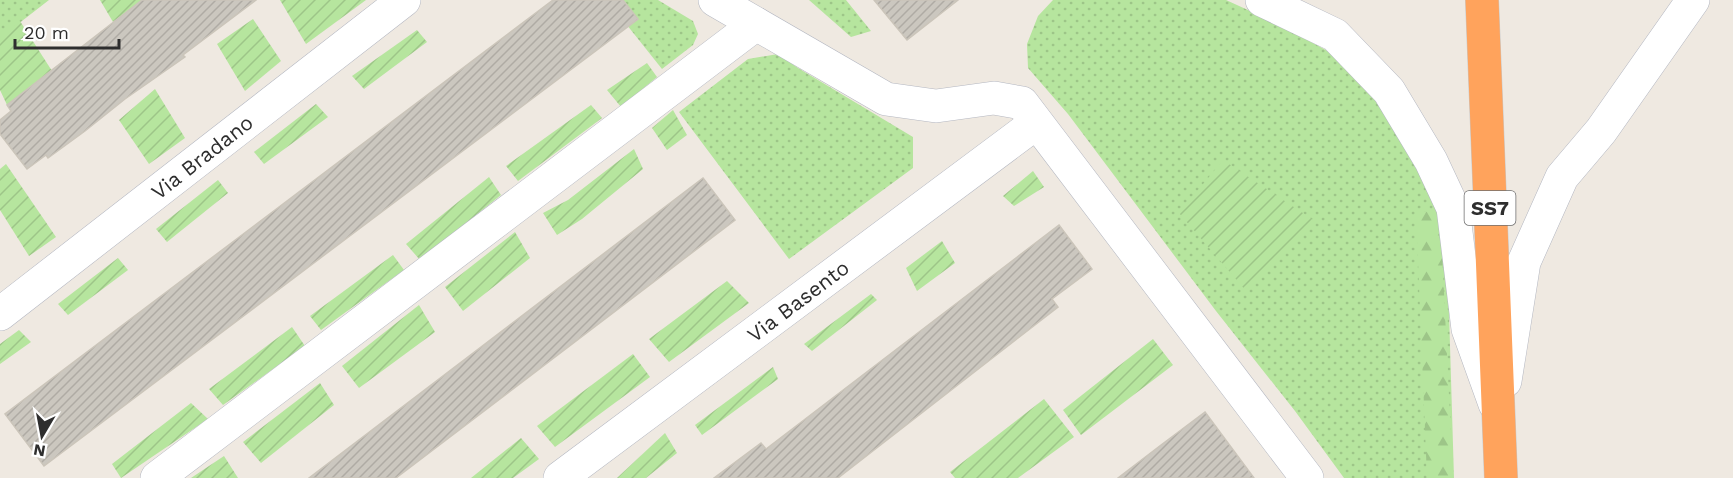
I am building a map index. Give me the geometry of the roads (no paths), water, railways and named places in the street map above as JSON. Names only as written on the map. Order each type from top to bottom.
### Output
[{"type":"highway","name":"SS7","points":[[1482,0],[1499,415]]},
{"type":"highway","points":[[1499,415],[1501,478]]},
{"type":"street","name":"Via Bradano","points":[[0,314],[404,0]]},
{"type":"street","points":[[716,0],[886,99],[936,106],[994,98],[1022,103],[1307,478]]},
{"type":"street","points":[[1262,0],[1335,35],[1389,91],[1431,161],[1453,208],[1468,329],[1499,415]]},
{"type":"street","points":[[1499,415],[1524,262],[1562,177],[1601,131],[1692,0]]},
{"type":"street","points":[[157,478],[756,24]]},
{"type":"street","name":"Via Basento","points":[[560,478],[1036,123]]}]
